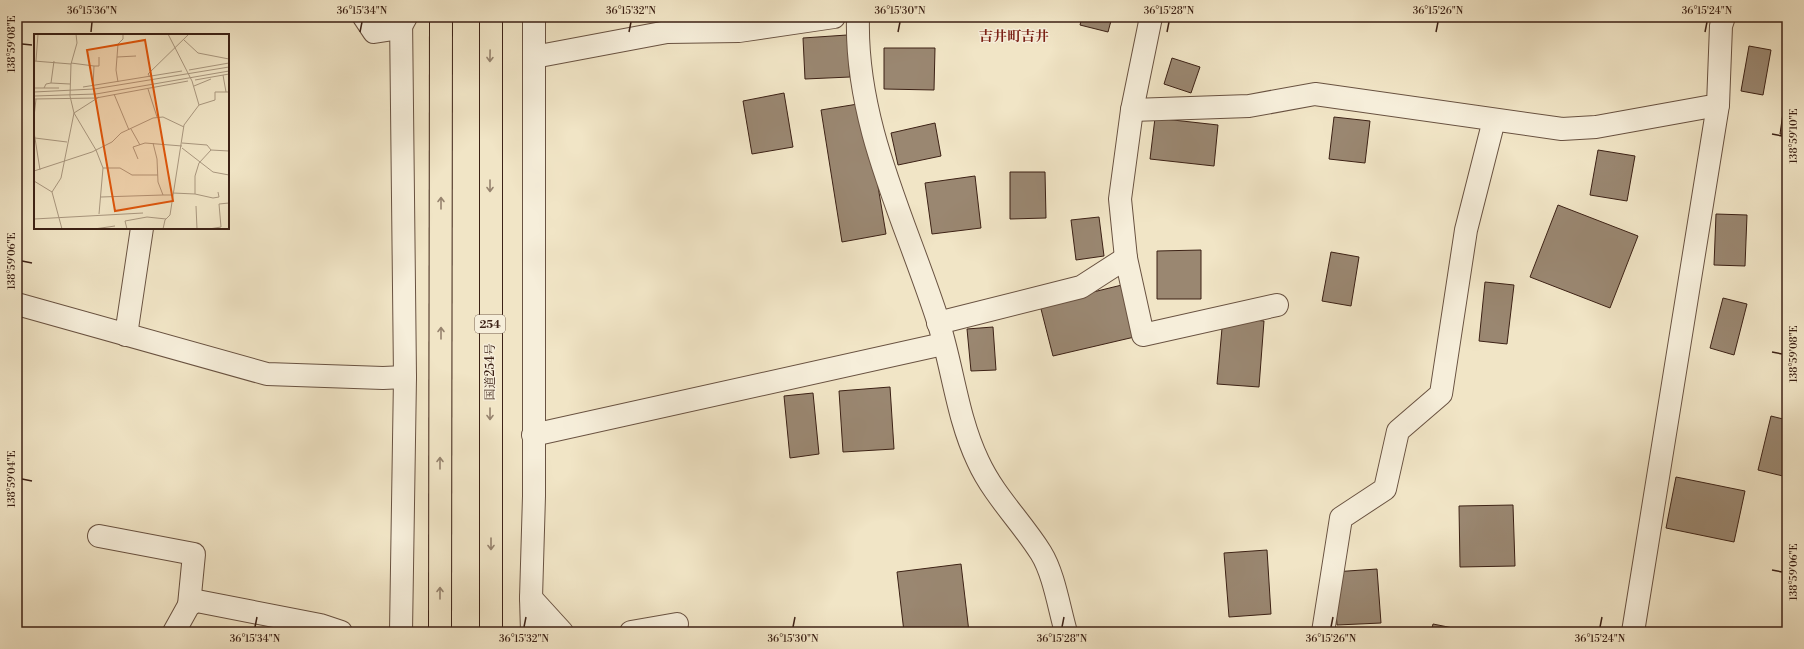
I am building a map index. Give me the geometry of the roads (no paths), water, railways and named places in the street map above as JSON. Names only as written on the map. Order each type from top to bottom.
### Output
[{"type":"highway","points":[[440,632],[441,17]]},
{"type":"highway","name":"国道254号","points":[[490,17],[491,632]]},
{"type":"street","points":[[364,17],[374,32],[402,21],[405,377],[401,632]]},
{"type":"street","points":[[532,632],[530,598],[534,496],[534,17]]},
{"type":"street","points":[[534,58],[667,32],[739,31],[834,17]]},
{"type":"street","points":[[858,17],[858,57],[874,140],[938,323],[966,433],[988,481],[1006,508],[1042,555],[1051,579],[1066,632]]},
{"type":"street","points":[[1151,17],[1132,110],[1120,199],[1126,258],[1143,335],[1277,306]]},
{"type":"street","points":[[1633,632],[1718,106],[1721,26],[1724,17]]},
{"type":"street","points":[[1132,110],[1249,106],[1315,94],[1562,129],[1596,127],[1718,106]]},
{"type":"street","points":[[1323,632],[1341,518],[1385,489],[1398,431],[1441,394],[1466,230],[1494,120]]},
{"type":"street","points":[[126,335],[142,229]]},
{"type":"street","points":[[938,323],[1081,287],[1126,258]]},
{"type":"street","points":[[17,304],[267,374],[383,378],[405,377]]},
{"type":"street","points":[[533,435],[943,344]]},
{"type":"street","points":[[99,536],[194,554],[189,605],[174,632]]},
{"type":"street","points":[[530,598],[562,632]]},
{"type":"street","points":[[189,605],[197,601],[320,625],[341,632]]},
{"type":"street","points":[[631,632],[677,624]]},
{"type":"district","name":"吉井町吉井","points":[[1014,36]]}]
